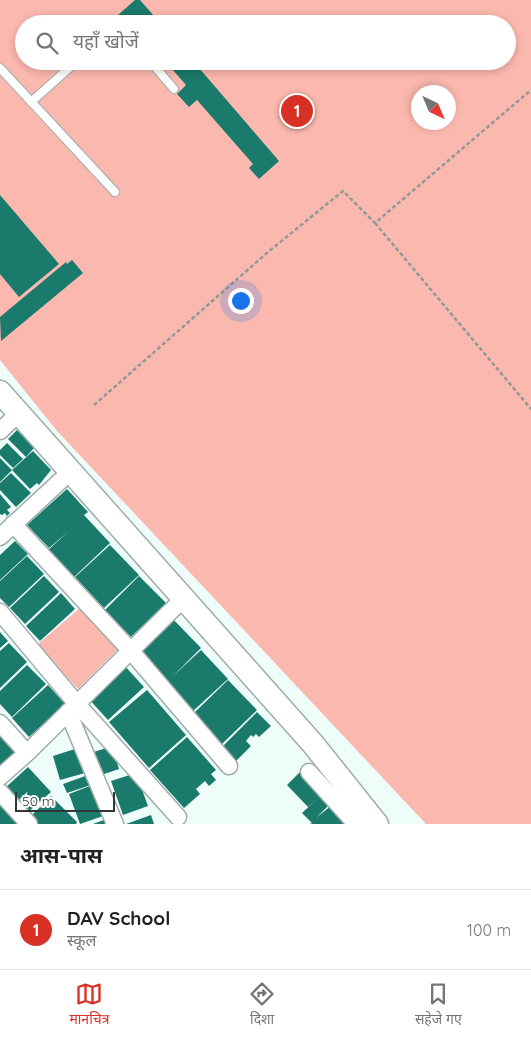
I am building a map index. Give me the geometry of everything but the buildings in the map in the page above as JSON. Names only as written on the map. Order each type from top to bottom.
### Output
[{"type":"street","points":[[0,392],[307,737],[377,824]]},
{"type":"street","points":[[0,431],[19,413]]},
{"type":"street","points":[[0,537],[71,471]]},
{"type":"street","points":[[13,524],[130,650],[229,766]]},
{"type":"street","points":[[0,777],[27,753],[183,598]]},
{"type":"street","points":[[0,612],[73,708],[178,817]]},
{"type":"street","points":[[73,708],[115,824]]},
{"type":"street","points":[[0,723],[27,753]]},
{"type":"street","points":[[309,772],[356,824]]},
{"type":"street","points":[[0,792],[30,824]]},
{"type":"lane","points":[[0,68],[115,192]]},
{"type":"lane","points":[[31,102],[67,70]]},
{"type":"lane","points":[[158,70],[174,89]]},
{"type":"path","points":[[375,223],[531,90]]},
{"type":"path","points":[[94,405],[268,252],[343,191],[375,223],[531,409]]},
{"type":"shaded area","points":[[0,0],[531,0],[531,824],[426,824],[57,431],[0,360]]},
{"type":"shaded area","points":[[81,607],[118,649],[78,689],[37,645]]},
{"type":"place","name":"DAV School","points":[[297,111]]}]
